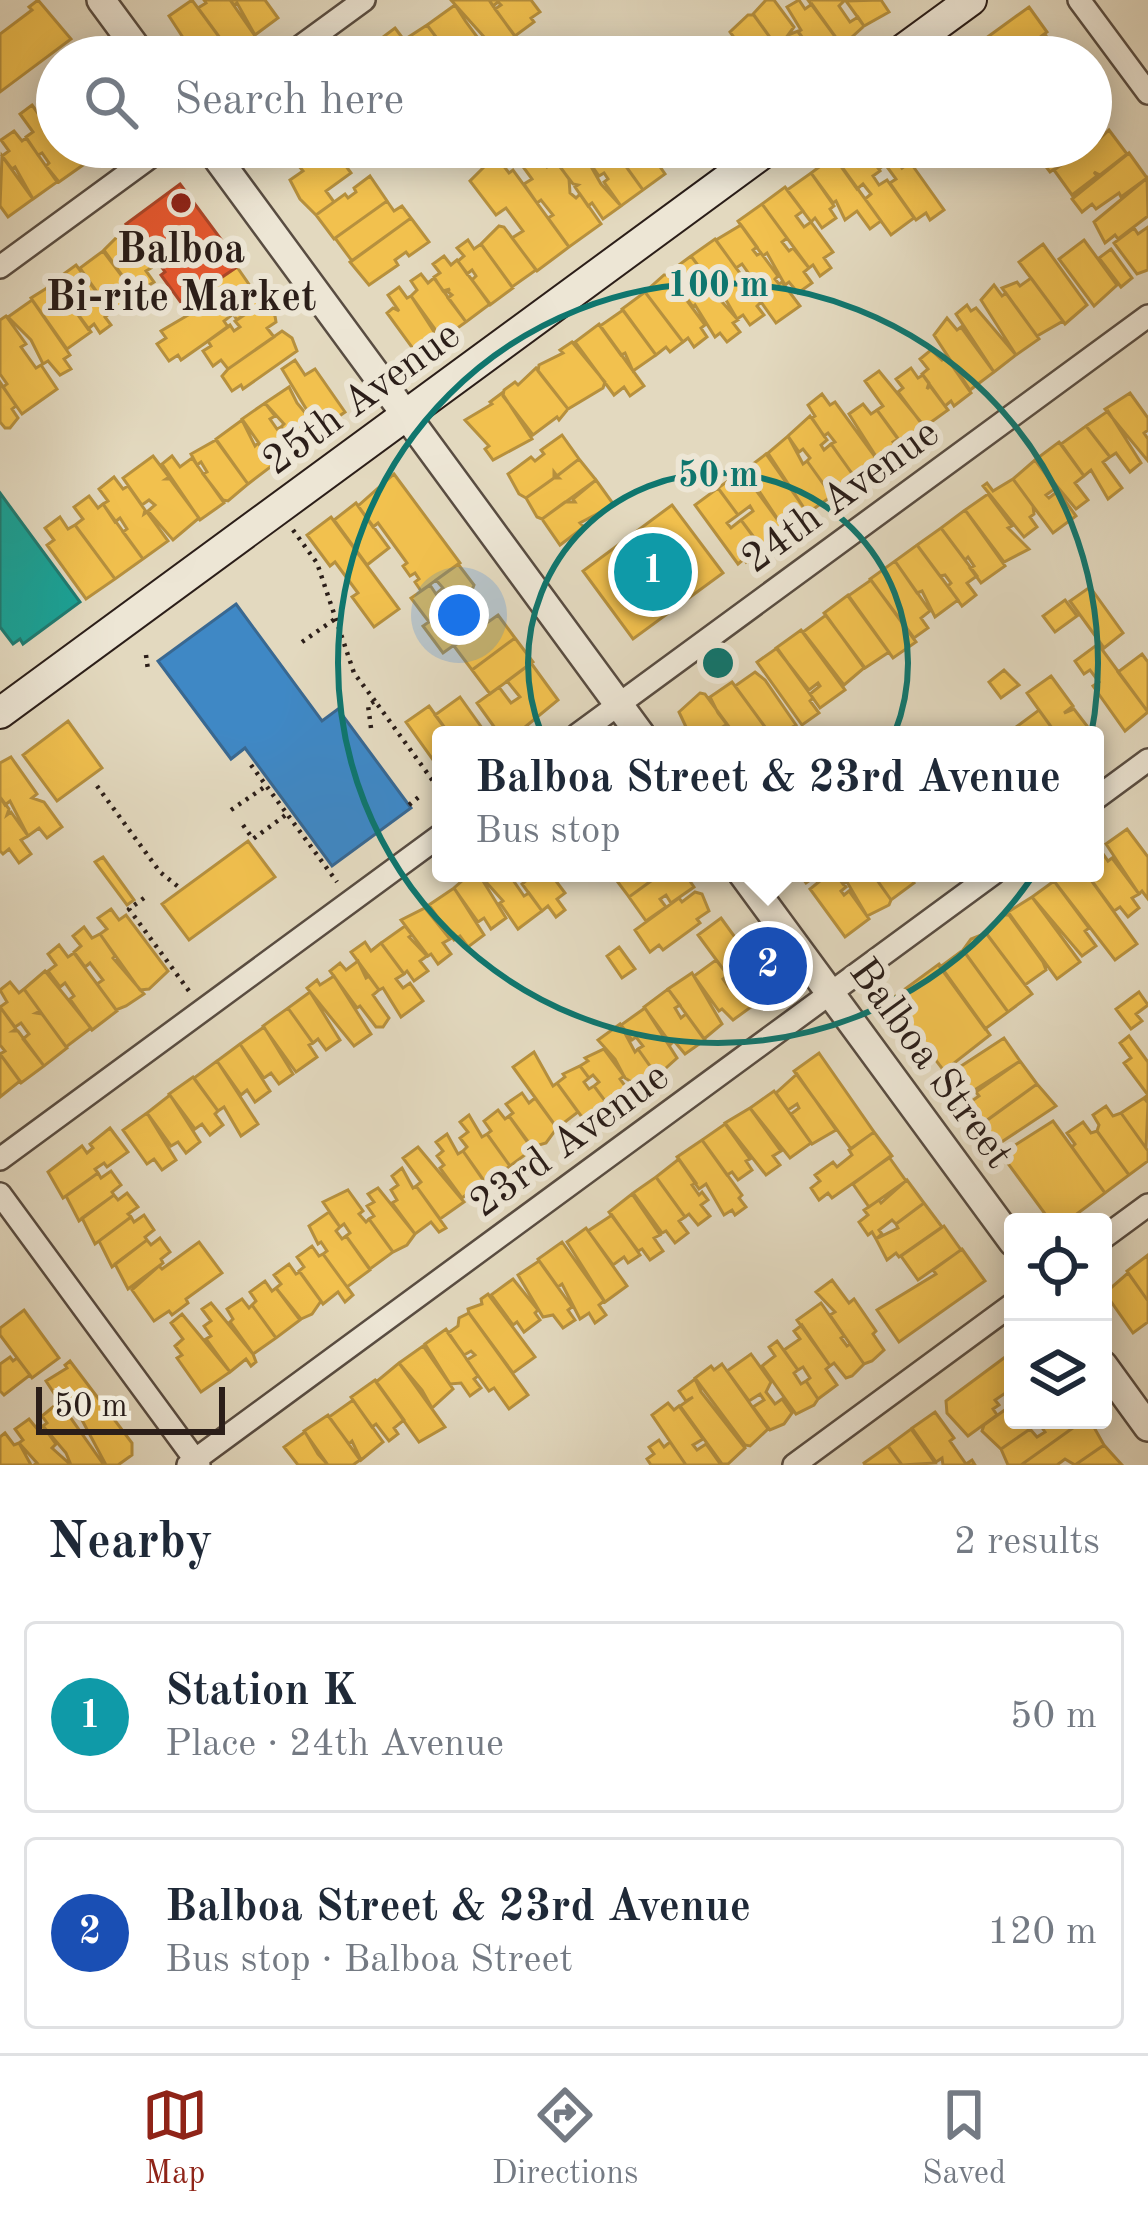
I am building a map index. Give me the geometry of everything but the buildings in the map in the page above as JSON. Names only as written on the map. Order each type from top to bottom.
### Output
[{"type":"main road","points":[[922,36],[971,0]]},
{"type":"main road","name":"25th Avenue","points":[[0,712],[741,168]]},
{"type":"street","points":[[101,0],[128,36]]},
{"type":"street","points":[[315,36],[364,0]]},
{"type":"street","points":[[1079,0],[1105,36]]},
{"type":"street","points":[[1112,45],[1148,94]]},
{"type":"street","points":[[0,267],[135,168]]},
{"type":"street","points":[[224,168],[634,726]]},
{"type":"street","name":"24th Avenue","points":[[589,726],[1148,316]]},
{"type":"street","points":[[1104,792],[1148,760]]},
{"type":"street","points":[[0,1159],[432,842]]},
{"type":"street","name":"Balboa Street","points":[[749,882],[1004,1230]]},
{"type":"street","name":"23rd Avenue","points":[[194,1463],[982,882]]},
{"type":"street","points":[[0,1194],[194,1463]]},
{"type":"street","points":[[1112,1231],[1148,1205]]},
{"type":"street","points":[[794,1465],[1004,1311]]},
{"type":"street","points":[[1112,1377],[1148,1427]]},
{"type":"path","points":[[278,509],[317,563],[354,673],[432,780]]},
{"type":"path","points":[[302,643],[334,619]]},
{"type":"path","points":[[146,655],[148,670]]},
{"type":"path","points":[[370,728],[368,705],[375,701]]},
{"type":"path","points":[[251,765],[328,866]]},
{"type":"path","points":[[97,786],[160,872],[181,889]]},
{"type":"path","points":[[232,810],[266,786]]},
{"type":"path","points":[[409,805],[420,796]]},
{"type":"path","points":[[243,825],[253,839],[287,814]]},
{"type":"path","points":[[144,898],[129,909],[176,973]]},
{"type":"place","name":"Balboa Bi-rite Market","points":[[181,203]]},
{"type":"place","name":"Station K","points":[[653,572]]},
{"type":"place","name":"Balboa Street & 23rd Avenue","points":[[768,966]]}]
